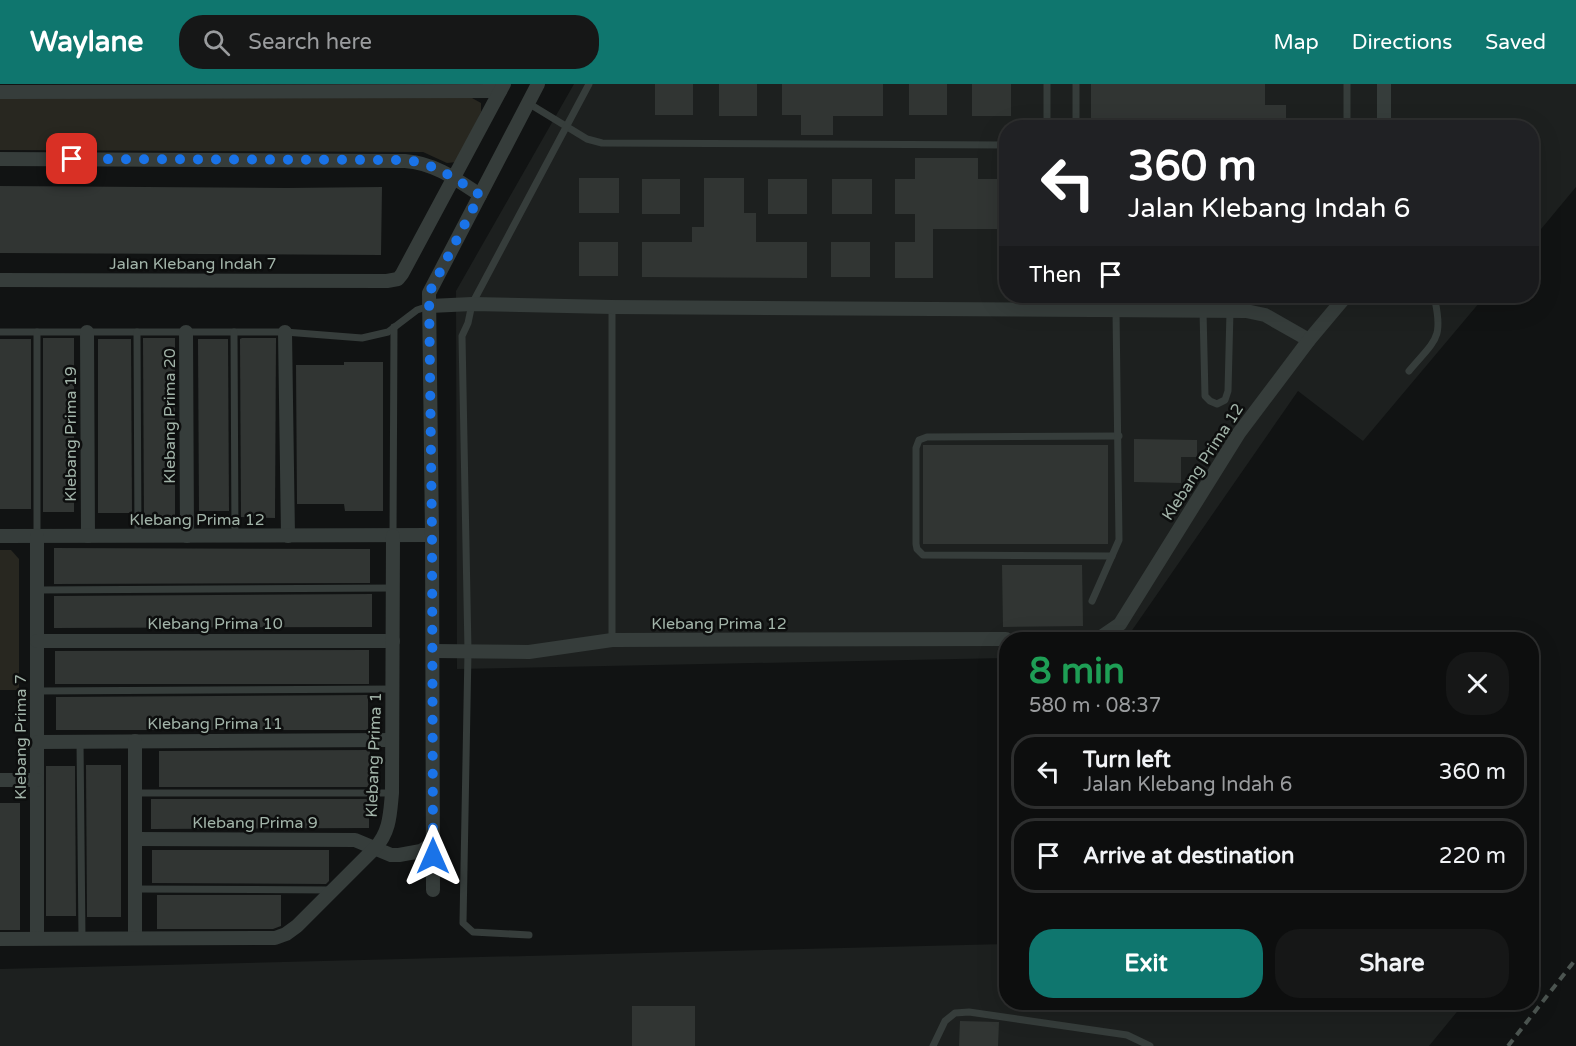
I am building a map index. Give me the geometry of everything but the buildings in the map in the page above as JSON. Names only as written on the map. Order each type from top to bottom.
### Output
[{"type":"street","points":[[433,890],[430,291],[538,84]]},
{"type":"street","points":[[1384,84],[1384,120]]},
{"type":"street","points":[[0,92],[502,88],[454,178]]},
{"type":"street","points":[[0,159],[405,160],[422,162],[438,168],[480,195]]},
{"type":"street","name":"Jalan Klebang Indah 7","points":[[0,280],[395,280],[402,274],[454,178]]},
{"type":"street","name":"Klebang Prima 12","points":[[1108,632],[1120,624],[1239,433],[1309,340],[1340,303]]},
{"type":"street","points":[[430,306],[472,304],[1246,311],[1265,315],[1309,340]]},
{"type":"street","name":"Klebang Prima 19","points":[[87,332],[88,536]]},
{"type":"street","name":"Klebang Prima 20","points":[[186,332],[187,536]]},
{"type":"street","points":[[285,332],[288,536]]},
{"type":"street","name":"Klebang Prima 12","points":[[0,536],[432,535]]},
{"type":"street","name":"Klebang Prima 7","points":[[37,536],[37,938]]},
{"type":"street","name":"Klebang Prima 1","points":[[0,939],[261,940],[275,938],[297,926],[383,840],[387,831],[392,793],[393,536]]},
{"type":"street","name":"Klebang Prima 12","points":[[433,651],[529,652],[612,640],[999,639]]},
{"type":"street","name":"Klebang Prima 10","points":[[37,640],[393,641]]},
{"type":"street","name":"Klebang Prima 11","points":[[38,742],[392,740]]},
{"type":"street","points":[[135,741],[135,938]]},
{"type":"street","points":[[0,780],[37,780]]},
{"type":"street","name":"Klebang Prima 9","points":[[135,839],[355,840],[391,855],[407,855],[429,846],[433,840]]},
{"type":"lane","points":[[529,934],[474,932],[463,923],[468,651],[462,336],[468,323],[472,304],[589,84]]},
{"type":"lane","points":[[1047,84],[1047,120]]},
{"type":"lane","points":[[1076,84],[1076,120]]},
{"type":"lane","points":[[1347,84],[1347,120]]},
{"type":"lane","points":[[528,103],[587,140],[602,143],[999,145]]},
{"type":"lane","points":[[1408,371],[1438,334],[1439,320],[1435,303]]},
{"type":"lane","points":[[0,332],[285,332],[362,338],[375,336],[394,327],[417,310],[430,306]]},
{"type":"lane","points":[[612,307],[612,640]]},
{"type":"lane","points":[[1092,601],[1119,540],[1116,311]]},
{"type":"lane","points":[[1203,311],[1205,396],[1218,404],[1225,400],[1228,391],[1230,311]]},
{"type":"lane","points":[[393,536],[394,327]]},
{"type":"lane","points":[[37,332],[37,536]]},
{"type":"lane","points":[[137,332],[138,536]]},
{"type":"lane","points":[[234,332],[235,536]]},
{"type":"lane","points":[[1112,556],[923,555],[917,549],[916,544],[916,448],[919,440],[927,436],[1119,436]]},
{"type":"lane","points":[[38,590],[394,588]]},
{"type":"lane","points":[[38,691],[394,689]]},
{"type":"lane","points":[[80,741],[82,938]]},
{"type":"lane","points":[[135,793],[392,793]]},
{"type":"lane","points":[[135,889],[333,890]]},
{"type":"lane","points":[[933,1046],[945,1021],[955,1013],[969,1012],[1127,1035],[1150,1046]]},
{"type":"shaded area","points":[[574,84],[1576,84],[1576,187],[1539,232],[1539,120],[999,120],[999,303],[1479,303],[1363,441],[1298,391],[1131,632],[999,632],[999,658],[457,669],[456,291]]},
{"type":"shaded area","points":[[0,98],[472,98],[481,103],[481,112],[457,162],[447,163],[423,152],[0,150]]},
{"type":"shaded area","points":[[0,550],[11,550],[19,559],[19,690],[0,690]]},
{"type":"shaded area","points":[[999,944],[999,1010],[1458,1010],[1429,1046],[0,1046],[0,969]]},
{"type":"railway","points":[[1539,1006],[1576,959]]},
{"type":"railway","points":[[1508,1046],[1536,1010]]},
{"type":"route","points":[[72,159],[405,160],[422,162],[438,168],[480,195],[429,293],[433,856]]}]
